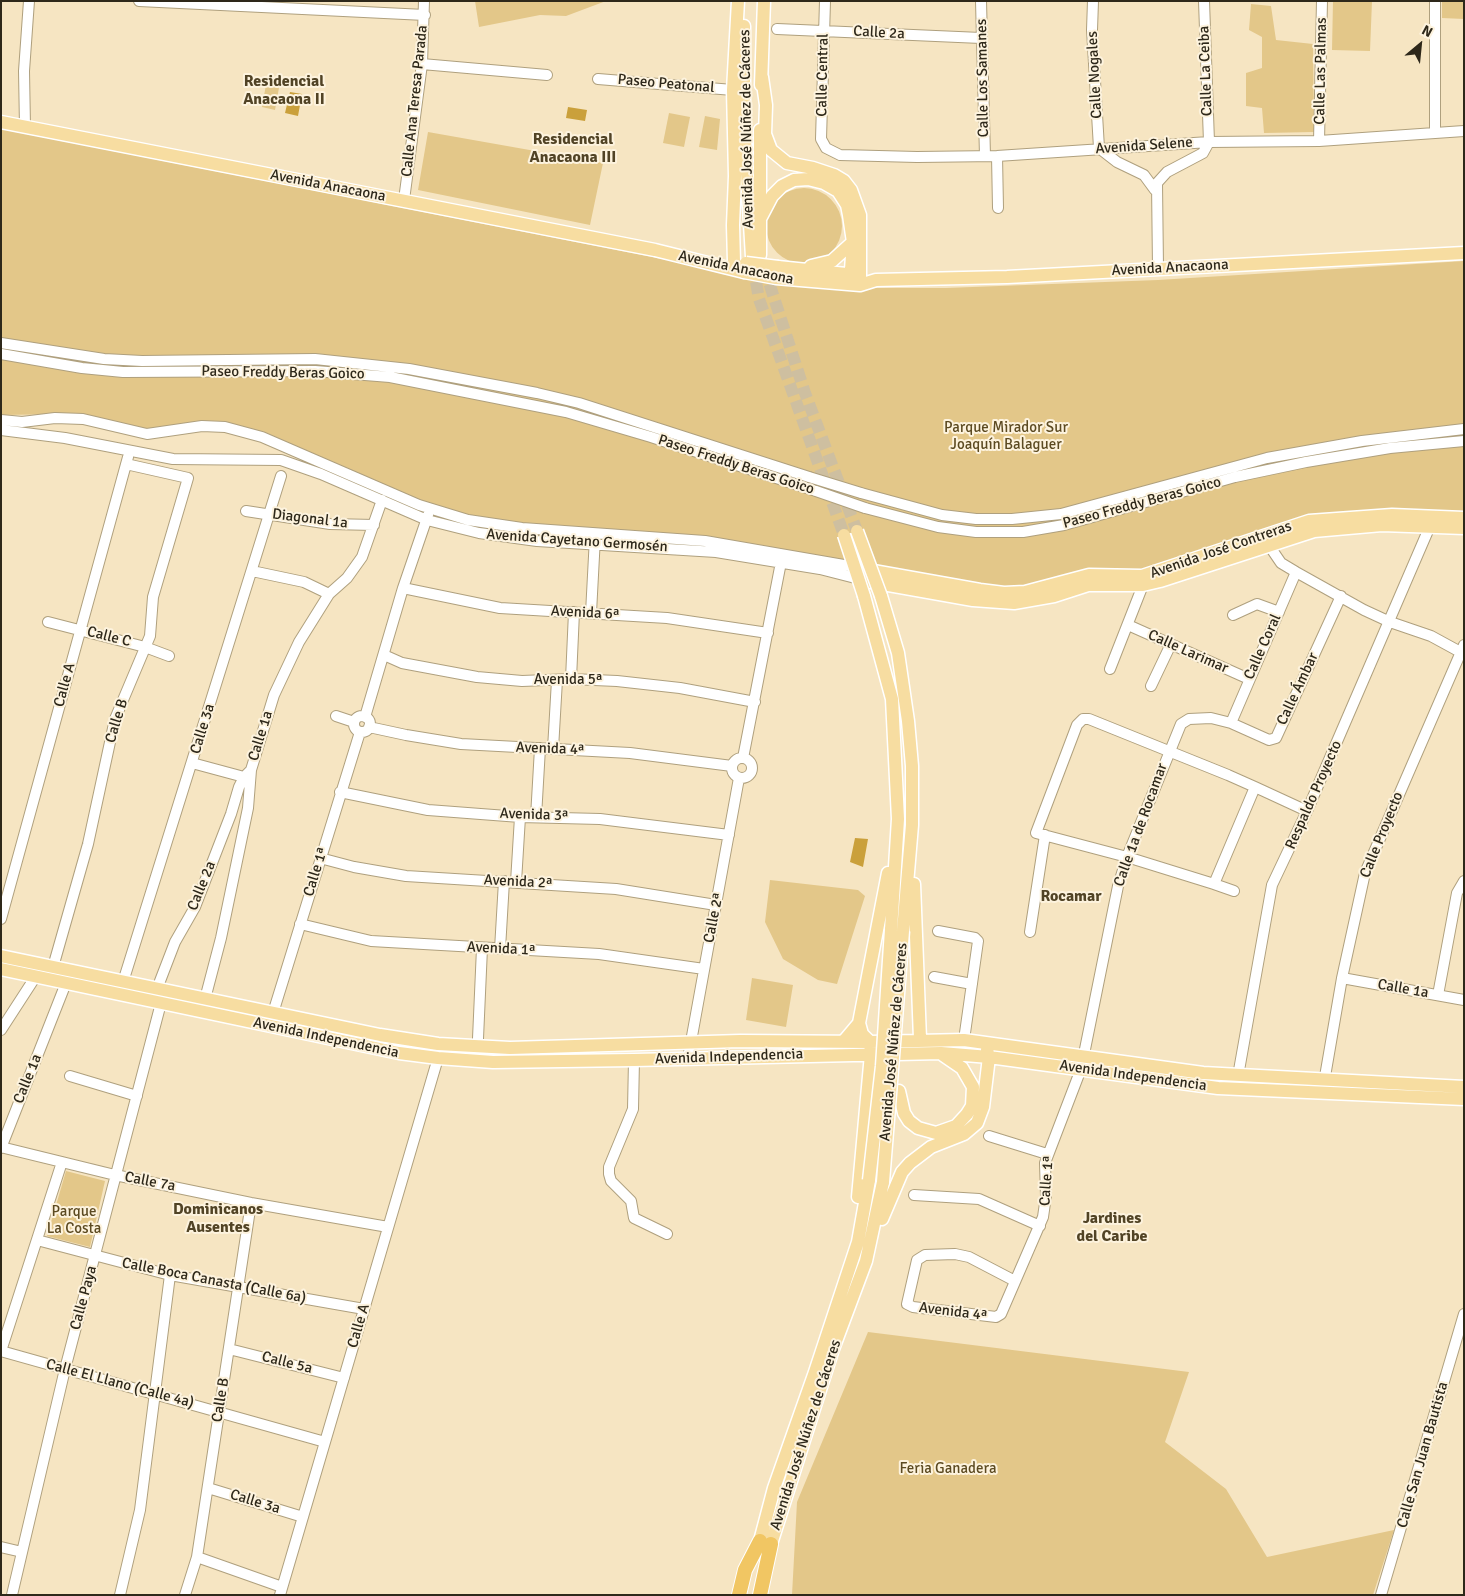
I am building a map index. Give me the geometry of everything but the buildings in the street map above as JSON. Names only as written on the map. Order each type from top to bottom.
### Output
[{"type":"highway","points":[[739,1595],[745,1570],[765,1542]]},
{"type":"highway","points":[[749,1595],[765,1542]]},
{"type":"highway","points":[[760,1595],[765,1542]]},
{"type":"highway","points":[[765,1542],[772,1557],[768,1595]]},
{"type":"main road","points":[[738,1],[733,90],[746,263]]},
{"type":"main road","name":"Avenida José Núñez de Cáceres","points":[[745,1],[746,263]]},
{"type":"main road","name":"Avenida José Núñez de Cáceres","points":[[746,263],[758,224],[764,1]]},
{"type":"main road","points":[[762,77],[766,106],[765,134],[772,150],[787,163],[813,168],[834,175],[844,181],[851,190],[860,215],[855,280]]},
{"type":"main road","name":"Avenida Anacaona","points":[[1,122],[655,250],[746,263],[777,272],[855,280],[1007,277],[1464,253]]},
{"type":"main road","points":[[758,224],[772,196],[782,186],[794,180],[808,178],[824,183],[838,191],[847,205],[853,242],[855,280]]},
{"type":"main road","points":[[797,269],[832,261],[840,256],[853,242]]},
{"type":"main road","name":"Avenida Anacaona","points":[[777,272],[797,269],[855,280]]},
{"type":"main road","name":"Avenida José Contreras","points":[[864,575],[1002,604],[1054,596],[1088,585],[1143,585],[1192,572],[1266,540],[1299,523],[1339,518],[1392,515],[1464,518]]},
{"type":"main road","name":"Avenida José Contreras","points":[[864,575],[1004,593],[1025,592],[1089,575],[1142,576],[1266,540],[1314,531],[1382,525],[1464,528]]},
{"type":"main road","name":"Avenida José Núñez de Cáceres","points":[[765,1542],[774,1488],[858,1242],[869,1180],[897,931],[912,825],[912,766],[908,721],[898,653],[857,531]]},
{"type":"main road","name":"Avenida José Núñez de Cáceres","points":[[765,1542],[866,1261],[883,1182],[900,987],[897,931],[898,819],[892,699],[864,596],[844,535]]},
{"type":"main road","points":[[852,1259],[871,1048],[862,1034],[859,1023],[898,819]]},
{"type":"main road","points":[[912,825],[920,1039]]},
{"type":"main road","name":"Avenida Independencia","points":[[5,963],[53,967],[404,1040],[478,1047],[843,1042],[871,1048],[1082,1062]]},
{"type":"main road","name":"Avenida Independencia","points":[[5,963],[36,976],[66,983],[399,1053],[438,1058],[477,1061],[634,1060],[776,1055],[871,1048],[920,1039],[964,1040],[1082,1062],[1176,1075],[1238,1076],[1464,1087]]},
{"type":"main road","points":[[900,987],[899,1090],[904,1113],[909,1121],[918,1128],[936,1133],[945,1132],[962,1121],[972,1106],[973,1087],[962,1068],[941,1053]]},
{"type":"main road","points":[[843,1042],[859,1023]]},
{"type":"main road","points":[[776,1042],[776,1055]]},
{"type":"main road","points":[[866,1261],[902,1172],[931,1147],[964,1134],[977,1123],[983,1107],[989,1057],[985,1043]]},
{"type":"main road","name":"Avenida Independencia","points":[[1176,1075],[1218,1088],[1464,1099]]},
{"type":"street","points":[[25,127],[24,71],[28,1]]},
{"type":"street","points":[[139,1],[425,15]]},
{"type":"street","name":"Calle Ana Teresa Parada","points":[[404,200],[422,64],[424,1]]},
{"type":"street","name":"Calle Central","points":[[824,1],[821,139],[826,148]]},
{"type":"street","name":"Calle Los Samanes","points":[[982,1],[984,156]]},
{"type":"street","name":"Calle Nogales","points":[[1093,1],[1092,30],[1099,148]]},
{"type":"street","name":"Calle La Ceiba","points":[[1204,1],[1209,142]]},
{"type":"street","name":"Calle Las Palmas","points":[[1319,140],[1322,1]]},
{"type":"street","points":[[1434,133],[1435,1]]},
{"type":"street","name":"Calle 2a","points":[[776,28],[981,38]]},
{"type":"street","points":[[422,64],[547,75]]},
{"type":"street","name":"Paseo Peatonal","points":[[598,78],[733,90]]},
{"type":"street","name":"Avenida Selene","points":[[826,148],[840,155],[917,157],[997,156],[1209,142],[1319,140],[1464,132]]},
{"type":"street","points":[[1158,268],[1157,183],[1162,175],[1203,152],[1209,142]]},
{"type":"street","points":[[1099,148],[1117,162],[1144,175],[1156,190]]},
{"type":"street","name":"Calle Los Samanes","points":[[997,156],[998,208]]},
{"type":"street","name":"Paseo Freddy Beras Goico","points":[[1,343],[104,359],[142,361],[315,359],[409,369],[537,393],[579,403],[861,494],[942,515],[976,519],[1020,518],[1061,514],[1276,456],[1362,441],[1464,429]]},
{"type":"street","name":"Paseo Freddy Beras Goico","points":[[1,354],[82,368],[123,372],[315,371],[390,377],[566,412],[660,440],[865,508],[938,527],[976,532],[1023,532],[1064,525],[1235,477],[1306,462],[1390,448],[1464,441]]},
{"type":"street","name":"Avenida Cayetano Germosén","points":[[1,414],[37,420]]},
{"type":"street","name":"Avenida Cayetano Germosén","points":[[1,420],[83,419],[146,434],[202,426],[225,426],[262,437],[430,509],[468,520],[595,539]]},
{"type":"street","name":"Avenida Cayetano Germosén","points":[[1,430],[65,438],[186,460],[242,458],[281,460],[322,474],[426,520],[488,535],[705,541],[864,575]]},
{"type":"street","name":"Calle A","points":[[1,919],[129,451]]},
{"type":"street","name":"Calle B","points":[[53,967],[88,844],[115,719],[150,636],[153,597],[188,478],[126,464]]},
{"type":"street","name":"Calle 3a","points":[[123,982],[281,476]]},
{"type":"street","name":"Calle 1a","points":[[205,999],[221,938],[248,808],[248,774],[280,681],[299,642],[329,594],[347,578],[362,557],[382,500]]},
{"type":"street","name":"Calle 1ª","points":[[273,1013],[340,792],[365,725],[403,588],[430,509]]},
{"type":"street","name":"Diagonal 1a","points":[[246,511],[337,525],[374,525]]},
{"type":"street","name":"Respaldo Proyecto","points":[[1238,1076],[1272,885],[1307,811],[1430,526]]},
{"type":"street","points":[[591,613],[595,539]]},
{"type":"street","points":[[1266,540],[1281,563],[1296,572],[1390,622],[1431,636],[1463,650]]},
{"type":"street","points":[[743,758],[782,558]]},
{"type":"street","points":[[252,572],[304,582],[329,594]]},
{"type":"street","name":"Calle Coral","points":[[1231,723],[1296,572]]},
{"type":"street","points":[[1110,669],[1143,585]]},
{"type":"street","name":"Avenida 6ª","points":[[403,588],[471,604],[500,608],[667,618],[768,633]]},
{"type":"street","name":"Calle Ámbar","points":[[1231,723],[1270,740],[1276,738],[1341,596]]},
{"type":"street","points":[[1232,615],[1257,604],[1279,612]]},
{"type":"street","points":[[571,679],[574,612]]},
{"type":"street","name":"Calle C","points":[[48,622],[145,647],[169,656]]},
{"type":"street","name":"Calle Larimar","points":[[1128,625],[1249,679]]},
{"type":"street","points":[[1151,686],[1171,644]]},
{"type":"street","name":"Calle Proyecto","points":[[1322,1094],[1342,978],[1365,873],[1463,650]]},
{"type":"street","name":"Avenida 5ª","points":[[384,655],[402,663],[477,677],[571,679],[650,684],[755,702]]},
{"type":"street","points":[[553,749],[557,680]]},
{"type":"street","points":[[336,716],[354,722],[354,727],[365,725]]},
{"type":"street","name":"Calle 1a de Rocamar","points":[[1082,1062],[1118,886],[1127,857],[1168,752],[1181,724],[1189,719],[1212,718],[1231,723]]},
{"type":"street","points":[[1030,932],[1041,834],[1077,725],[1083,719],[1089,719],[1255,787],[1307,811]]},
{"type":"street","name":"Avenida 4ª","points":[[365,725],[406,736],[461,744],[657,755],[732,766]]},
{"type":"street","points":[[536,817],[540,748]]},
{"type":"street","points":[[743,758],[750,762],[752,770],[748,776],[739,778],[734,775],[732,766],[734,760],[743,758]]},
{"type":"street","points":[[192,763],[248,774]]},
{"type":"street","name":"Calle 2a","points":[[158,989],[171,950],[196,907],[248,774]]},
{"type":"street","name":"Calle 2ª","points":[[688,1058],[739,778]]},
{"type":"street","points":[[1214,884],[1255,787]]},
{"type":"street","name":"Avenida 3ª","points":[[340,792],[428,810],[520,817],[619,820],[729,835]]},
{"type":"street","points":[[516,882],[520,817]]},
{"type":"street","points":[[1041,834],[1127,857],[1234,891]]},
{"type":"street","name":"Avenida 2ª","points":[[320,858],[406,876],[616,889],[716,904]]},
{"type":"street","points":[[500,949],[504,881]]},
{"type":"street","points":[[1438,995],[1457,893],[1464,881]]},
{"type":"street","name":"Avenida 1ª","points":[[300,924],[371,941],[627,956],[704,969]]},
{"type":"street","points":[[938,931],[975,938],[978,941],[964,1040]]},
{"type":"street","points":[[477,1061],[482,948]]},
{"type":"street","points":[[1,1030],[36,976]]},
{"type":"street","points":[[934,977],[972,984]]},
{"type":"street","name":"Calle 1a","points":[[1342,978],[1464,1000]]},
{"type":"street","name":"Calle 1a","points":[[1,1147],[66,983]]},
{"type":"street","points":[[158,989],[161,1003]]},
{"type":"street","name":"Calle Paya","points":[[12,1595],[64,1369],[161,1003]]},
{"type":"street","name":"Calle A","points":[[281,1591],[438,1058]]},
{"type":"street","points":[[634,1060],[633,1109],[609,1167],[608,1174],[611,1181],[631,1201],[634,1218],[667,1234]]},
{"type":"street","name":"Calle 1ª","points":[[996,1317],[1001,1314],[1040,1226],[1045,1210],[1044,1171],[1047,1154],[1082,1062]]},
{"type":"street","points":[[70,1076],[137,1096]]},
{"type":"street","points":[[989,1136],[1047,1154]]},
{"type":"street","name":"Calle 7a","points":[[1,1147],[115,1175],[251,1203],[388,1227]]},
{"type":"street","points":[[1,1351],[62,1162]]},
{"type":"street","points":[[914,1195],[979,1199],[1040,1226]]},
{"type":"street","name":"Calle B","points":[[185,1595],[197,1557],[251,1203]]},
{"type":"street","name":"Calle Boca Canasta (Calle 6a)","points":[[36,1240],[170,1275],[364,1309]]},
{"type":"street","name":"Avenida 4ª","points":[[996,1317],[909,1307],[907,1297],[917,1260],[925,1255],[955,1254],[969,1257],[1015,1281]]},
{"type":"street","points":[[120,1595],[140,1510],[170,1275]]},
{"type":"street","name":"Calle San Juan Bautista","points":[[1381,1595],[1464,1314]]},
{"type":"street","name":"Calle 5a","points":[[229,1348],[344,1378]]},
{"type":"street","name":"Calle El Llano (Calle 4a)","points":[[1,1351],[325,1442]]},
{"type":"street","name":"Calle 3a","points":[[208,1488],[303,1517]]},
{"type":"street","points":[[1,1547],[22,1552]]},
{"type":"street","points":[[197,1557],[281,1591]]},
{"type":"green space","points":[[475,1],[606,1],[566,16],[540,15],[479,27]]},
{"type":"green space","points":[[1333,1],[1372,1],[1370,51],[1332,50]]},
{"type":"green space","points":[[1442,1],[1464,1],[1464,19],[1442,18]]},
{"type":"green space","points":[[1251,4],[1271,6],[1276,40],[1313,44],[1314,132],[1264,133],[1262,108],[1246,106],[1246,73],[1262,68],[1262,37],[1249,30]]},
{"type":"green space","points":[[267,79],[280,82],[275,110],[262,107]]},
{"type":"green space","points":[[669,113],[690,117],[684,147],[663,143]]},
{"type":"green space","points":[[705,116],[720,119],[717,150],[699,147]]},
{"type":"green space","name":"Parque Mirador Sur Joaquín Balaguer","points":[[1,129],[779,282],[855,288],[946,288],[1158,280],[1464,261],[1464,514],[1424,512],[1148,570],[1000,589],[784,550],[534,527],[451,513],[245,430],[153,431],[68,414],[1,415]]},
{"type":"green space","points":[[428,132],[603,163],[590,225],[418,190]]},
{"type":"green space","points":[[797,188],[811,188],[825,194],[836,205],[840,211],[842,226],[840,241],[831,253],[819,262],[797,264],[783,258],[772,247],[766,233],[766,219],[772,205],[783,194]]},
{"type":"green space","points":[[770,880],[858,890],[865,896],[837,984],[818,980],[783,959],[765,922]]},
{"type":"green space","points":[[752,978],[793,985],[786,1027],[746,1020]]},
{"type":"green space","name":"Parque La Costa","points":[[66,1171],[105,1181],[90,1247],[47,1236]]},
{"type":"green space","name":"Feria Ganadera","points":[[868,1332],[1189,1372],[1165,1442],[1226,1489],[1267,1557],[1394,1530],[1373,1595],[792,1595],[797,1502]]},
{"type":"shaded area","points":[[290,92],[302,94],[298,116],[285,113]]},
{"type":"shaded area","points":[[568,107],[587,110],[585,121],[566,118]]},
{"type":"shaded area","points":[[855,838],[868,839],[863,867],[850,862]]},
{"type":"tunnel","points":[[753,264],[759,299],[844,535]]},
{"type":"tunnel","points":[[764,267],[805,393],[857,531]]},
{"type":"district","name":"Residencial Anacaona II","points":[[284,91]]},
{"type":"district","name":"Residencial Anacaona III","points":[[573,149]]},
{"type":"district","name":"Rocamar","points":[[1071,897]]},
{"type":"district","name":"Dominicanos Ausentes","points":[[218,1219]]},
{"type":"district","name":"Jardines del Caribe","points":[[1112,1228]]}]
